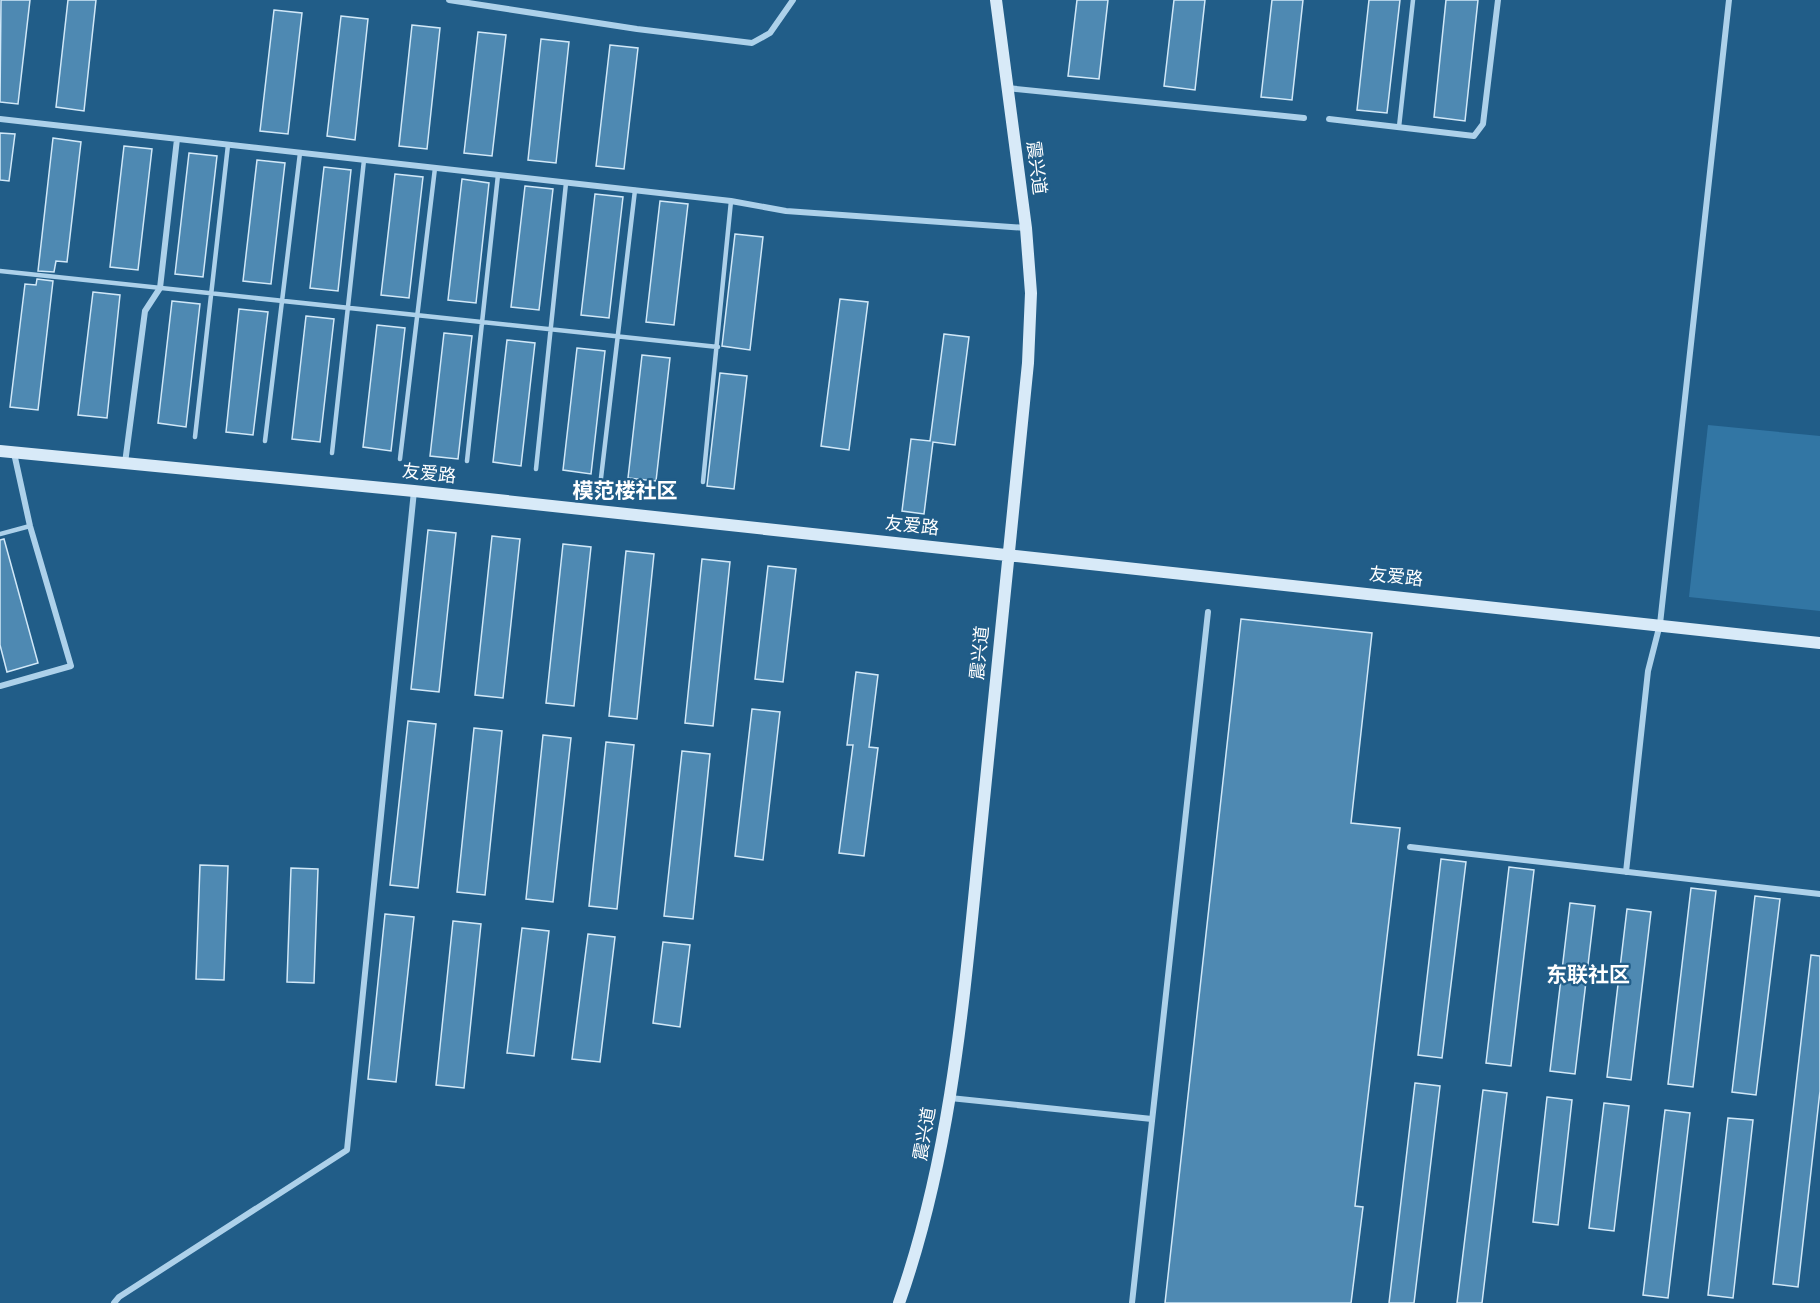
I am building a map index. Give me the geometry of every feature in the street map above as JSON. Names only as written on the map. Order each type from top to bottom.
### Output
[{"type":"street","points":[[449,0],[637,29],[752,43],[770,33],[793,0]]},
{"type":"street","name":"震兴道","points":[[899,1303],[912,1267],[940,1161],[962,1021],[1028,363],[1031,293],[1026,228],[996,0]]},
{"type":"street","points":[[1329,119],[1474,136],[1484,124],[1498,0]]},
{"type":"street","points":[[1626,872],[1648,671],[1660,624],[1729,0]]},
{"type":"street","points":[[1008,88],[1304,118]]},
{"type":"street","points":[[0,119],[731,201],[786,211],[1026,228]]},
{"type":"street","points":[[125,463],[146,311],[160,288],[177,140]]},
{"type":"street","name":"友爱路","points":[[0,451],[414,491],[1820,643]]},
{"type":"street","points":[[0,686],[71,666],[30,526],[14,453]]},
{"type":"street","points":[[114,1303],[119,1296],[347,1150],[414,491]]},
{"type":"street","points":[[1132,1303],[1208,612]]},
{"type":"street","points":[[1410,847],[1820,894]]},
{"type":"street","points":[[950,1098],[1152,1119]]},
{"type":"lane","points":[[1399,127],[1413,0]]},
{"type":"lane","points":[[195,438],[228,145]]},
{"type":"lane","points":[[265,441],[300,153]]},
{"type":"lane","points":[[332,453],[364,160]]},
{"type":"lane","points":[[400,459],[435,168]]},
{"type":"lane","points":[[466,461],[498,175]]},
{"type":"lane","points":[[536,469],[566,183]]},
{"type":"lane","points":[[601,478],[634,190]]},
{"type":"lane","points":[[703,482],[731,201]]},
{"type":"lane","points":[[0,271],[718,347]]},
{"type":"lane","points":[[0,534],[30,526]]},
{"type":"shaded area","points":[[1708,425],[1820,436],[1820,611],[1689,597]]},
{"type":"building","points":[[1,0],[30,0],[18,104],[0,102]]},
{"type":"building","points":[[68,0],[96,0],[84,111],[56,107]]},
{"type":"building","points":[[1077,0],[1108,0],[1099,79],[1068,76]]},
{"type":"building","points":[[1174,0],[1205,0],[1195,90],[1164,86]]},
{"type":"building","points":[[1272,0],[1303,0],[1292,100],[1261,97]]},
{"type":"building","points":[[1369,0],[1400,0],[1387,113],[1357,110]]},
{"type":"building","points":[[1446,0],[1478,0],[1465,121],[1434,117]]},
{"type":"building","points":[[274,10],[302,13],[288,134],[260,131]]},
{"type":"building","points":[[341,16],[368,19],[355,140],[327,136]]},
{"type":"building","points":[[412,25],[440,28],[427,149],[399,146]]},
{"type":"building","points":[[478,32],[506,35],[492,156],[464,153]]},
{"type":"building","points":[[541,39],[569,42],[556,163],[528,160]]},
{"type":"building","points":[[610,45],[638,48],[624,169],[596,166]]},
{"type":"building","points":[[0,133],[15,134],[9,181],[0,180]]},
{"type":"building","points":[[53,138],[81,142],[67,262],[56,261],[54,272],[38,271]]},
{"type":"building","points":[[124,146],[152,149],[138,270],[110,267]]},
{"type":"building","points":[[189,153],[217,156],[203,277],[175,274]]},
{"type":"building","points":[[257,160],[285,163],[271,284],[243,281]]},
{"type":"building","points":[[324,167],[351,170],[338,291],[310,288]]},
{"type":"building","points":[[395,174],[423,177],[409,298],[381,295]]},
{"type":"building","points":[[462,179],[489,183],[476,303],[448,300]]},
{"type":"building","points":[[525,186],[553,189],[539,310],[511,307]]},
{"type":"building","points":[[595,194],[623,197],[609,318],[581,315]]},
{"type":"building","points":[[660,201],[688,204],[674,325],[646,322]]},
{"type":"building","points":[[735,234],[763,237],[750,350],[722,346]]},
{"type":"building","points":[[37,279],[53,281],[38,410],[10,407],[25,284],[36,285]]},
{"type":"building","points":[[93,292],[120,295],[107,418],[78,415]]},
{"type":"building","points":[[840,299],[868,302],[849,450],[821,446]]},
{"type":"building","points":[[172,301],[200,304],[186,427],[158,423]]},
{"type":"building","points":[[239,309],[268,312],[253,435],[226,432]]},
{"type":"building","points":[[306,316],[334,319],[320,442],[292,439]]},
{"type":"building","points":[[377,325],[405,328],[391,451],[363,447]]},
{"type":"building","points":[[444,333],[472,336],[458,459],[430,456]]},
{"type":"building","points":[[944,334],[969,337],[955,445],[933,442],[924,514],[902,511],[911,439],[930,441]]},
{"type":"building","points":[[507,340],[535,343],[521,466],[493,462]]},
{"type":"building","points":[[577,348],[605,351],[591,474],[563,470]]},
{"type":"building","points":[[642,355],[670,358],[656,481],[628,478]]},
{"type":"building","points":[[720,373],[747,376],[734,489],[707,486]]},
{"type":"building","points":[[428,530],[456,533],[439,692],[411,689]]},
{"type":"building","points":[[492,536],[520,539],[503,698],[475,695]]},
{"type":"building","points":[[4,539],[38,663],[7,672],[0,645],[0,540]]},
{"type":"building","points":[[563,544],[591,547],[574,706],[546,703]]},
{"type":"building","points":[[626,551],[654,554],[637,719],[609,716]]},
{"type":"building","points":[[702,559],[730,562],[713,726],[685,723]]},
{"type":"building","points":[[768,566],[796,569],[783,682],[755,679]]},
{"type":"building","points":[[1241,619],[1372,633],[1351,823],[1400,828],[1355,1206],[1363,1207],[1351,1303],[1165,1303]]},
{"type":"building","points":[[856,672],[878,675],[869,747],[878,748],[864,856],[839,853],[853,745],[847,745]]},
{"type":"building","points":[[752,709],[780,712],[763,860],[735,856]]},
{"type":"building","points":[[408,721],[436,724],[418,888],[390,885]]},
{"type":"building","points":[[474,728],[502,731],[485,895],[457,892]]},
{"type":"building","points":[[543,735],[571,738],[553,902],[526,899]]},
{"type":"building","points":[[606,742],[634,745],[617,909],[589,906]]},
{"type":"building","points":[[682,751],[710,754],[693,919],[664,916]]},
{"type":"building","points":[[1441,859],[1466,862],[1442,1058],[1418,1055]]},
{"type":"building","points":[[200,865],[228,866],[224,980],[196,979]]},
{"type":"building","points":[[1509,867],[1534,870],[1511,1066],[1486,1063]]},
{"type":"building","points":[[291,868],[318,869],[314,983],[287,982]]},
{"type":"building","points":[[1691,888],[1716,891],[1693,1087],[1668,1084]]},
{"type":"building","points":[[1755,896],[1780,899],[1756,1095],[1732,1092]]},
{"type":"building","points":[[1570,903],[1595,906],[1575,1074],[1550,1071]]},
{"type":"building","points":[[1627,909],[1651,912],[1631,1080],[1607,1077]]},
{"type":"building","points":[[385,914],[414,917],[396,1082],[368,1079]]},
{"type":"building","points":[[453,921],[481,924],[464,1088],[436,1085]]},
{"type":"building","points":[[522,928],[549,931],[534,1056],[507,1053]]},
{"type":"building","points":[[588,934],[615,937],[600,1062],[572,1059]]},
{"type":"building","points":[[663,942],[690,945],[680,1027],[653,1023]]},
{"type":"building","points":[[1811,955],[1820,956],[1820,1091],[1798,1287],[1773,1284]]},
{"type":"building","points":[[1415,1083],[1440,1086],[1414,1303],[1389,1303]]},
{"type":"building","points":[[1483,1090],[1507,1093],[1482,1303],[1457,1303]]},
{"type":"building","points":[[1547,1097],[1572,1100],[1558,1225],[1533,1222]]},
{"type":"building","points":[[1604,1103],[1629,1106],[1614,1231],[1589,1228]]},
{"type":"building","points":[[1665,1110],[1690,1113],[1668,1298],[1643,1295]]},
{"type":"building","points":[[1728,1118],[1753,1120],[1733,1298],[1708,1295]]},
{"type":"district","name":"模范楼社区","points":[[625,491]]},
{"type":"district","name":"东联社区","points":[[1588,975]]}]
